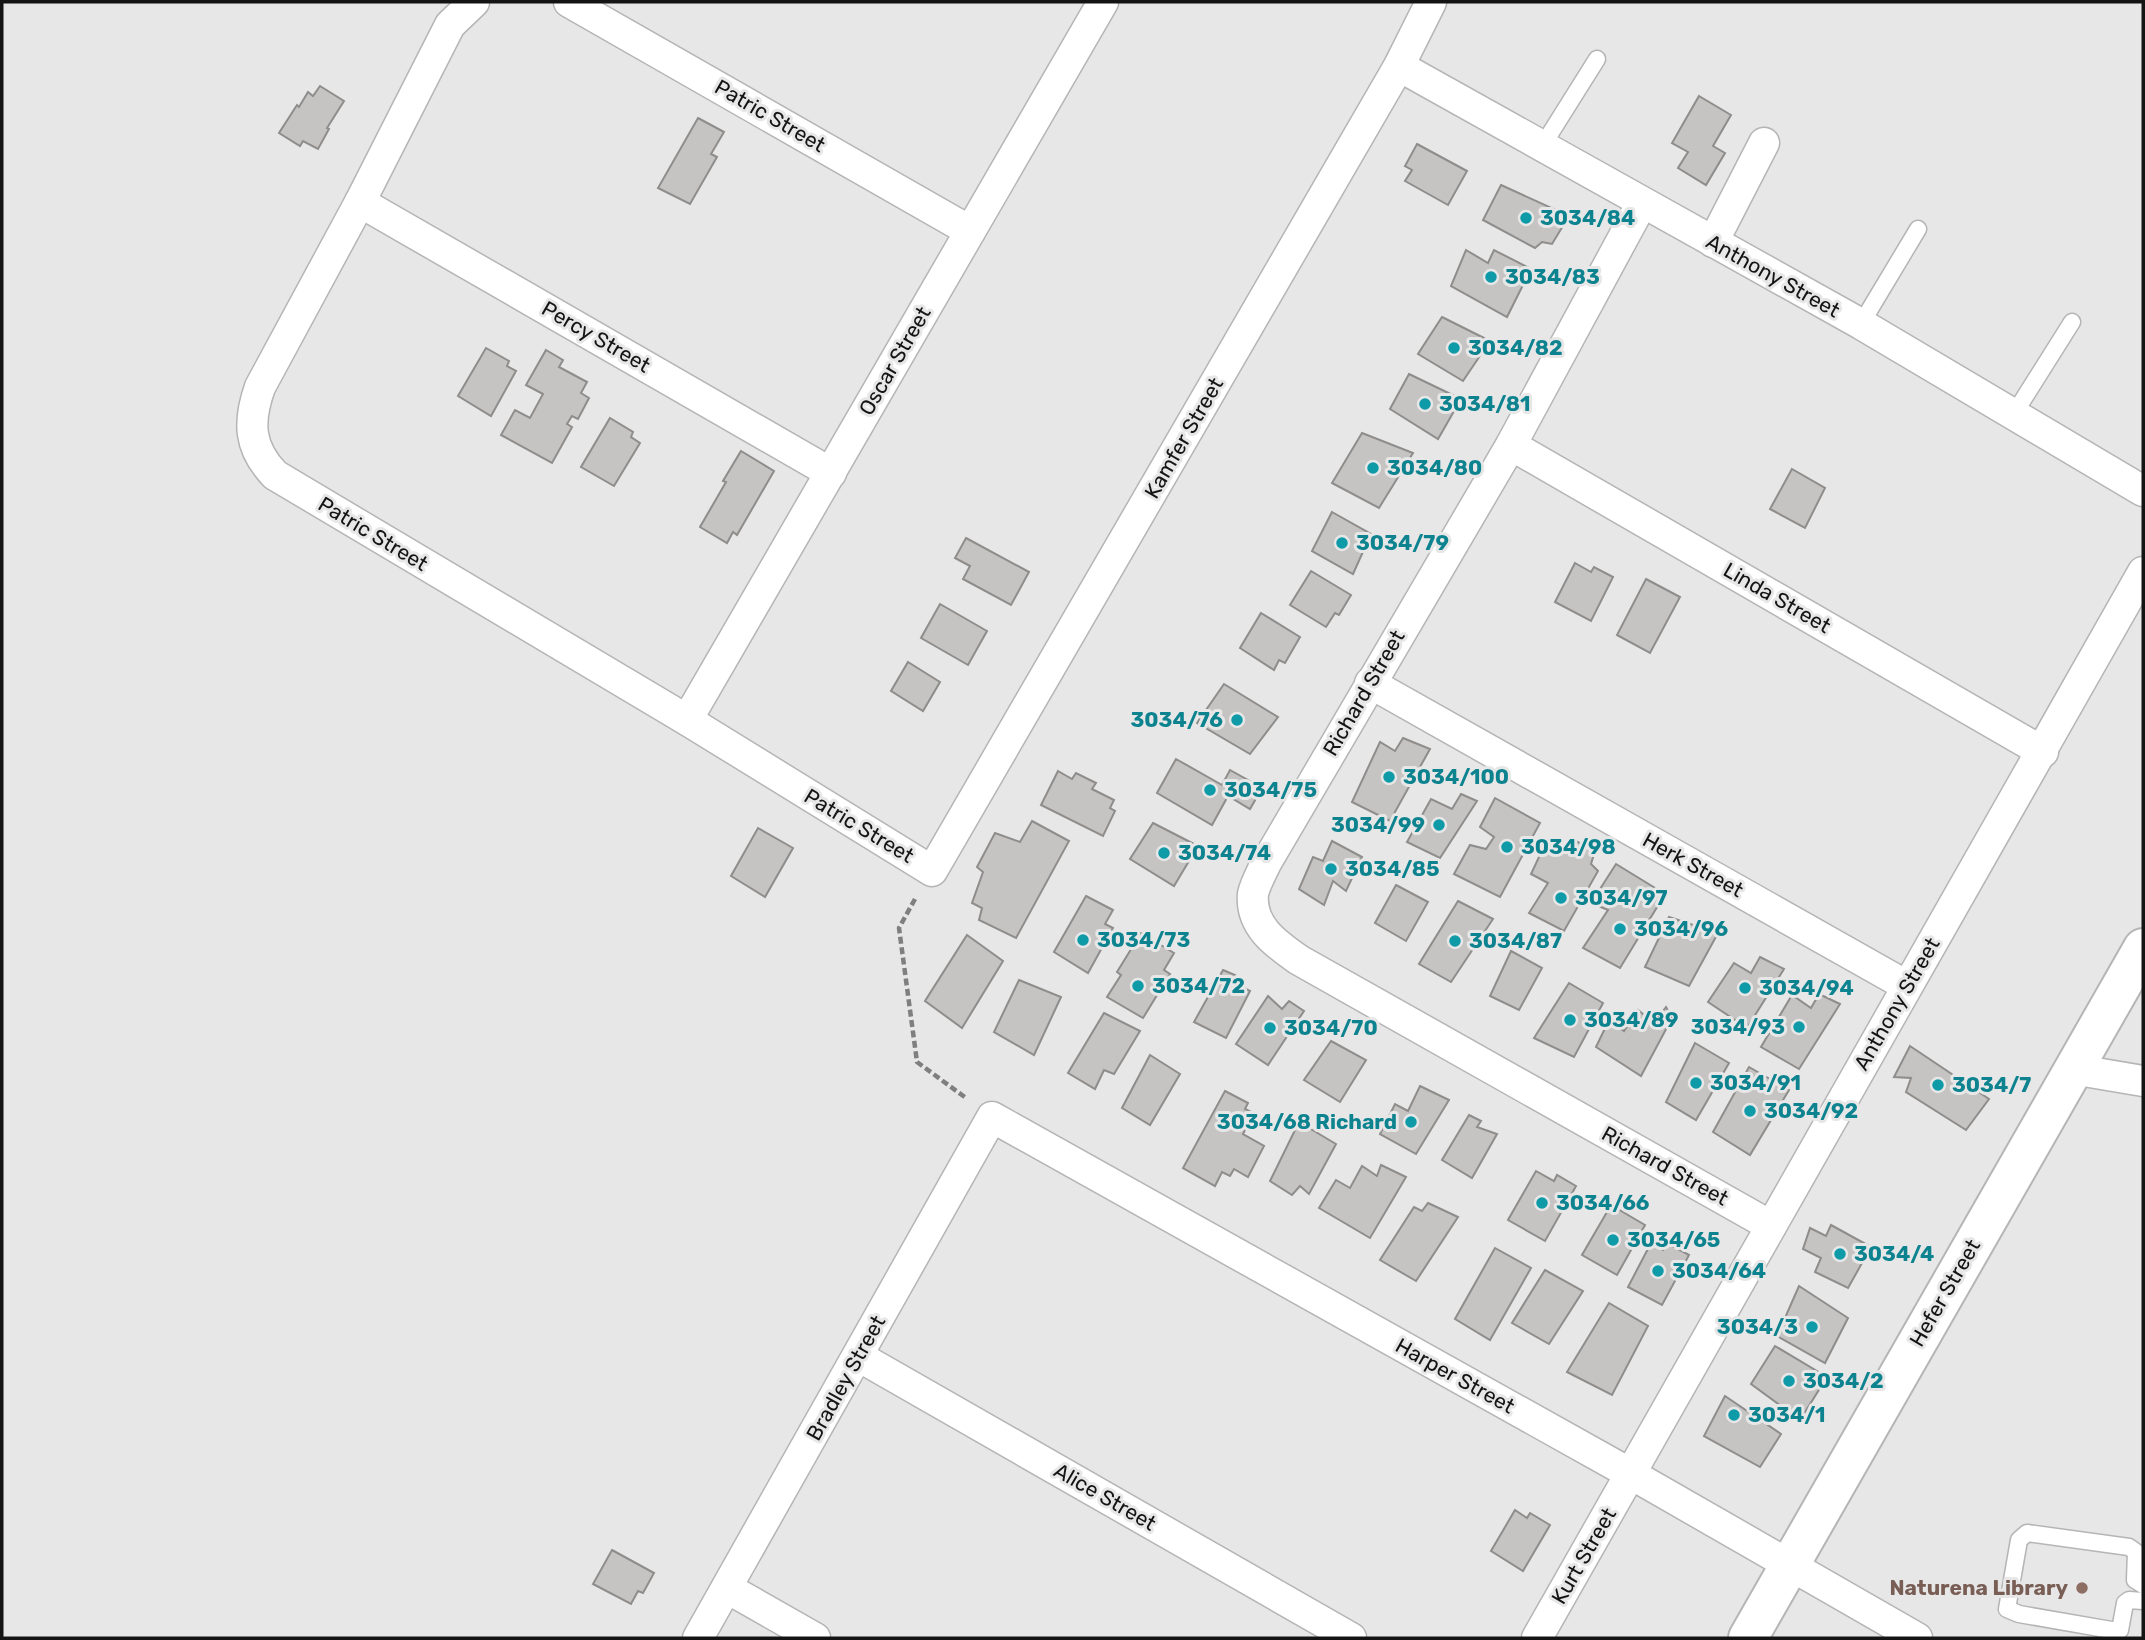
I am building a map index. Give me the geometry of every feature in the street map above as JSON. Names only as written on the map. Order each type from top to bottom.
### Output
[{"type":"street","name":"Patric Street","points":[[474,2],[450,25],[360,202],[260,387],[252,410],[254,440],[266,466],[285,481],[687,720],[932,871]]},
{"type":"street","name":"Patric Street","points":[[569,2],[970,231]]},
{"type":"street","name":"Oscar Street","points":[[687,720],[1104,2]]},
{"type":"street","name":"Kamfer Street","points":[[932,871],[1399,66],[1430,2]]},
{"type":"street","name":"Anthony Street","points":[[1399,66],[1861,324],[2143,491]]},
{"type":"street","points":[[1713,242],[1764,143]]},
{"type":"street","name":"Percy Street","points":[[360,202],[831,473]]},
{"type":"street","name":"Richard Street","points":[[1642,203],[1511,445],[1266,863],[1253,892],[1254,912],[1263,930],[1299,960],[1771,1226]]},
{"type":"street","name":"Linda Street","points":[[1511,445],[2043,752]]},
{"type":"street","name":"Anthony Street","points":[[1631,1474],[2143,572]]},
{"type":"street","name":"Herk Street","points":[[1370,683],[1907,986]]},
{"type":"street","name":"Hefer Street","points":[[1748,1638],[2143,948]]},
{"type":"street","points":[[2072,1069],[2143,1081]]},
{"type":"street","name":"Bradley Street","points":[[698,1638],[992,1117]]},
{"type":"street","name":"Harper Street","points":[[992,1117],[1631,1474],[1917,1638]]},
{"type":"street","name":"Alice Street","points":[[858,1356],[1351,1638]]},
{"type":"street","name":"Kurt Street","points":[[1537,1638],[1631,1474]]},
{"type":"street","points":[[727,1588],[815,1638]]},
{"type":"lane","points":[[1543,145],[1597,59]]},
{"type":"lane","points":[[1861,324],[1918,229]]},
{"type":"lane","points":[[2014,414],[2072,322]]},
{"type":"lane","points":[[2143,1585],[2135,1580],[2136,1552],[2129,1547],[2026,1533],[2019,1540],[2007,1609],[2020,1614],[2117,1631],[2121,1626],[2125,1603],[2128,1600],[2143,1601]]},
{"type":"path","points":[[932,871],[899,928],[917,1062],[992,1117]]},
{"type":"building","points":[[320,86],[344,101],[318,149],[303,141],[300,146],[279,133],[308,92],[313,96]]},
{"type":"building","points":[[1699,96],[1731,115],[1713,146],[1725,153],[1706,185],[1678,168],[1688,152],[1672,143]]},
{"type":"building","points":[[698,118],[724,132],[711,154],[717,157],[690,204],[658,188]]},
{"type":"building","points":[[1417,144],[1467,171],[1448,205],[1405,181],[1412,170],[1405,166]]},
{"type":"building","name":"3034/84","points":[[1501,185],[1569,216],[1552,244],[1542,242],[1535,248],[1483,220]]},
{"type":"building","name":"3034/83","points":[[1466,250],[1488,263],[1494,250],[1531,269],[1507,317],[1451,286]]},
{"type":"building","name":"3034/82","points":[[1442,317],[1490,341],[1463,381],[1418,354]]},
{"type":"building","points":[[486,348],[509,361],[507,366],[516,371],[491,416],[458,396]]},
{"type":"building","points":[[546,350],[563,360],[559,367],[587,382],[581,393],[589,398],[578,419],[572,416],[567,424],[572,427],[552,463],[501,435],[515,410],[530,418],[543,394],[526,385]]},
{"type":"building","name":"3034/81","points":[[1409,374],[1461,399],[1438,439],[1390,409]]},
{"type":"building","points":[[610,418],[633,432],[631,437],[640,443],[614,486],[581,467]]},
{"type":"building","name":"3034/80","points":[[1362,433],[1413,453],[1379,508],[1332,483]]},
{"type":"building","points":[[741,451],[774,471],[737,535],[733,532],[727,543],[700,527]]},
{"type":"building","points":[[1792,469],[1825,488],[1805,528],[1770,509]]},
{"type":"building","name":"3034/79","points":[[1332,512],[1371,534],[1353,574],[1312,551]]},
{"type":"building","points":[[966,538],[1029,572],[1011,605],[963,579],[970,566],[955,558]]},
{"type":"building","points":[[1575,563],[1591,572],[1594,567],[1613,577],[1591,621],[1555,602]]},
{"type":"building","points":[[1311,571],[1351,595],[1339,615],[1335,613],[1326,627],[1290,605]]},
{"type":"building","points":[[1646,579],[1680,597],[1650,653],[1617,635]]},
{"type":"building","points":[[940,604],[987,631],[968,665],[921,638]]},
{"type":"building","points":[[1261,613],[1300,637],[1285,663],[1279,660],[1274,670],[1240,648]]},
{"type":"building","points":[[908,662],[940,682],[923,711],[891,691]]},
{"type":"building","name":"3034/76","points":[[1224,684],[1278,717],[1250,754],[1197,723]]},
{"type":"building","name":"3034/100","points":[[1403,738],[1430,749],[1390,821],[1352,802],[1380,742],[1395,751]]},
{"type":"building","name":"3034/75","points":[[1176,759],[1222,785],[1230,770],[1262,788],[1250,809],[1228,796],[1212,825],[1157,793]]},
{"type":"building","points":[[1058,771],[1072,779],[1076,773],[1096,783],[1092,789],[1114,800],[1110,808],[1115,811],[1103,836],[1041,805]]},
{"type":"building","name":"3034/99","points":[[1461,794],[1477,801],[1440,858],[1407,842],[1431,799],[1452,809]]},
{"type":"building","name":"3034/98","points":[[1495,798],[1540,823],[1500,897],[1454,874],[1470,845],[1486,849],[1494,837],[1480,827]]},
{"type":"building","points":[[1032,821],[1069,841],[1016,938],[979,920],[982,908],[972,903],[983,872],[977,867],[995,833],[1020,842]]},
{"type":"building","name":"3034/74","points":[[1153,823],[1198,846],[1174,886],[1130,859]]},
{"type":"building","points":[[758,828],[793,848],[765,897],[731,876]]},
{"type":"building","name":"3034/97","points":[[1570,838],[1595,851],[1591,864],[1598,871],[1564,931],[1529,913],[1548,883],[1531,874],[1545,844],[1561,852]]},
{"type":"building","name":"3034/85","points":[[1332,841],[1362,857],[1346,891],[1333,881],[1324,905],[1299,889],[1313,857],[1323,861]]},
{"type":"building","name":"3034/96","points":[[1616,864],[1665,894],[1620,968],[1583,948],[1608,910],[1591,903]]},
{"type":"building","points":[[1396,885],[1428,902],[1406,941],[1375,923]]},
{"type":"building","name":"3034/73","points":[[1086,896],[1113,910],[1105,924],[1113,928],[1088,973],[1054,952]]},
{"type":"building","name":"3034/87","points":[[1458,901],[1493,919],[1451,982],[1419,964]]},
{"type":"building","points":[[1669,917],[1718,933],[1689,986],[1645,967]]},
{"type":"building","name":"3034/72","points":[[1141,933],[1174,953],[1164,970],[1170,974],[1143,1018],[1107,997],[1121,975],[1117,972]]},
{"type":"building","points":[[967,935],[1003,961],[962,1028],[925,1001]]},
{"type":"building","points":[[1511,951],[1542,968],[1519,1010],[1490,996]]},
{"type":"building","name":"3034/94","points":[[1760,957],[1784,969],[1747,1028],[1708,1002],[1734,963],[1751,973]]},
{"type":"building","points":[[1223,970],[1235,975],[1232,982],[1250,991],[1226,1038],[1194,1022]]},
{"type":"building","points":[[1019,980],[1061,997],[1034,1055],[994,1032]]},
{"type":"building","name":"3034/89","points":[[1569,983],[1603,1003],[1574,1057],[1534,1038]]},
{"type":"building","name":"3034/93","points":[[1819,994],[1840,1004],[1799,1069],[1761,1047],[1792,995],[1811,1008]]},
{"type":"building","name":"3034/70","points":[[1268,996],[1282,1009],[1289,1001],[1304,1011],[1268,1065],[1236,1044]]},
{"type":"building","points":[[1666,1007],[1672,1018],[1641,1076],[1596,1047],[1609,1020],[1624,1031],[1638,1010],[1654,1023]]},
{"type":"building","points":[[1104,1013],[1140,1031],[1114,1074],[1104,1070],[1095,1089],[1068,1073]]},
{"type":"building","points":[[1331,1041],[1366,1060],[1340,1102],[1304,1080]]},
{"type":"building","name":"3034/91","points":[[1695,1043],[1729,1063],[1696,1120],[1666,1102]]},
{"type":"building","name":"3034/7","points":[[1910,1046],[1989,1099],[1966,1130],[1906,1092],[1911,1078],[1894,1077]]},
{"type":"building","points":[[1150,1055],[1180,1074],[1150,1125],[1122,1108]]},
{"type":"building","name":"3034/92","points":[[1749,1067],[1789,1090],[1750,1155],[1713,1132]]},
{"type":"building","name":"3034/68 Richard","points":[[1420,1086],[1449,1100],[1416,1154],[1380,1134],[1395,1104],[1408,1111]]},
{"type":"building","points":[[1225,1091],[1248,1103],[1245,1109],[1253,1113],[1243,1134],[1264,1146],[1248,1177],[1234,1169],[1230,1176],[1222,1172],[1215,1186],[1183,1168]]},
{"type":"building","points":[[1469,1115],[1481,1121],[1477,1127],[1497,1134],[1472,1178],[1442,1160]]},
{"type":"building","points":[[1299,1122],[1336,1144],[1309,1194],[1300,1186],[1292,1195],[1270,1181]]},
{"type":"building","points":[[1381,1165],[1406,1177],[1370,1238],[1319,1208],[1336,1180],[1350,1188],[1362,1166],[1377,1176]]},
{"type":"building","name":"3034/66","points":[[1536,1171],[1554,1181],[1557,1175],[1576,1186],[1545,1241],[1508,1220]]},
{"type":"building","points":[[1428,1203],[1458,1217],[1416,1281],[1380,1260],[1414,1207],[1422,1211]]},
{"type":"building","name":"3034/65","points":[[1611,1205],[1645,1225],[1617,1275],[1582,1255]]},
{"type":"building","name":"3034/4","points":[[1831,1225],[1871,1247],[1848,1288],[1815,1272],[1821,1258],[1803,1249],[1810,1228],[1826,1236]]},
{"type":"building","name":"3034/64","points":[[1651,1243],[1663,1250],[1667,1243],[1689,1255],[1662,1305],[1628,1287]]},
{"type":"building","points":[[1495,1248],[1531,1268],[1490,1340],[1455,1319]]},
{"type":"building","points":[[1545,1270],[1583,1291],[1549,1344],[1512,1323]]},
{"type":"building","name":"3034/3","points":[[1799,1286],[1848,1318],[1825,1363],[1777,1336]]},
{"type":"building","points":[[1609,1303],[1648,1326],[1612,1395],[1567,1372]]},
{"type":"building","name":"3034/2","points":[[1775,1346],[1827,1377],[1800,1420],[1751,1384]]},
{"type":"building","name":"3034/1","points":[[1725,1396],[1781,1434],[1760,1467],[1704,1436]]},
{"type":"building","points":[[1515,1510],[1527,1518],[1530,1513],[1550,1525],[1523,1571],[1491,1551]]},
{"type":"building","points":[[612,1550],[654,1573],[643,1593],[638,1591],[631,1604],[593,1584]]},
{"type":"place","name":"3034/84","points":[[1526,218]]},
{"type":"place","name":"3034/83","points":[[1491,277]]},
{"type":"place","name":"3034/82","points":[[1454,348]]},
{"type":"place","name":"3034/81","points":[[1425,404]]},
{"type":"place","name":"3034/80","points":[[1373,468]]},
{"type":"place","name":"3034/79","points":[[1342,543]]},
{"type":"place","name":"3034/76","points":[[1237,720]]},
{"type":"place","name":"3034/100","points":[[1389,777]]},
{"type":"place","name":"3034/75","points":[[1210,790]]},
{"type":"place","name":"3034/99","points":[[1439,825]]},
{"type":"place","name":"3034/98","points":[[1507,847]]},
{"type":"place","name":"3034/74","points":[[1164,853]]},
{"type":"place","name":"3034/85","points":[[1331,869]]},
{"type":"place","name":"3034/97","points":[[1561,898]]},
{"type":"place","name":"3034/96","points":[[1620,929]]},
{"type":"place","name":"3034/73","points":[[1083,940]]},
{"type":"place","name":"3034/87","points":[[1455,941]]},
{"type":"place","name":"3034/72","points":[[1138,986]]},
{"type":"place","name":"3034/94","points":[[1745,988]]},
{"type":"place","name":"3034/89","points":[[1570,1020]]},
{"type":"place","name":"3034/93","points":[[1799,1027]]},
{"type":"place","name":"3034/70","points":[[1270,1028]]},
{"type":"place","name":"3034/91","points":[[1696,1083]]},
{"type":"place","name":"3034/7","points":[[1938,1085]]},
{"type":"place","name":"3034/92","points":[[1750,1111]]},
{"type":"place","name":"3034/68 Richard","points":[[1411,1122]]},
{"type":"place","name":"3034/66","points":[[1542,1203]]},
{"type":"place","name":"3034/65","points":[[1613,1240]]},
{"type":"place","name":"3034/4","points":[[1840,1254]]},
{"type":"place","name":"3034/64","points":[[1658,1271]]},
{"type":"place","name":"3034/3","points":[[1812,1327]]},
{"type":"place","name":"3034/2","points":[[1789,1381]]},
{"type":"place","name":"3034/1","points":[[1734,1415]]},
{"type":"place","name":"Naturena Library","points":[[2082,1588]]}]
